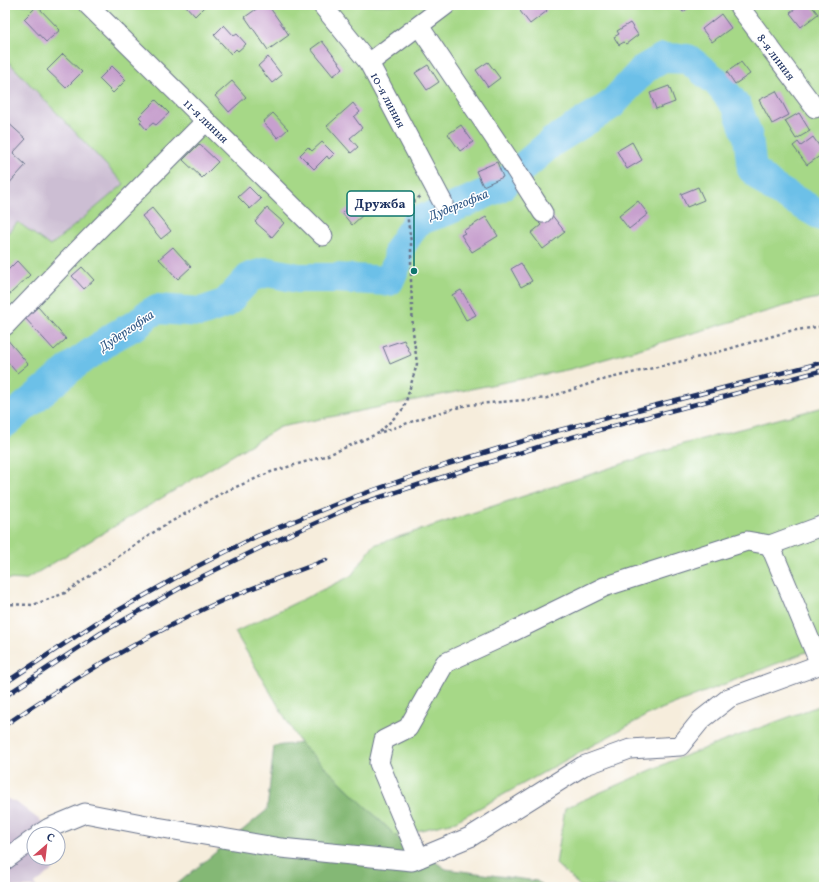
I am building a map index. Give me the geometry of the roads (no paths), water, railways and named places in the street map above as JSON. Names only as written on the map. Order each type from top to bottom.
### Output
[{"type":"street","name":"11-я линия","points":[[88,5],[324,236]]},
{"type":"street","name":"10-я линия","points":[[322,5],[369,63],[443,203]]},
{"type":"street","points":[[369,63],[446,5]]},
{"type":"street","name":"8-я линия","points":[[738,5],[814,108]]},
{"type":"street","points":[[419,26],[510,161],[543,213]]},
{"type":"street","points":[[5,326],[206,121]]},
{"type":"street","points":[[419,858],[379,763],[384,740],[408,728],[445,663],[604,587],[747,541],[770,545],[824,525]]},
{"type":"street","points":[[58,826],[85,813],[281,848],[412,861],[470,837],[583,766],[630,749],[680,746],[701,720],[729,698],[822,664],[770,545]]},
{"type":"street","points":[[5,860],[26,845]]},
{"type":"waterway","name":"Дудергофка","points":[[5,423],[73,366],[115,336],[139,323],[147,315],[157,309],[201,312],[226,303],[250,277],[268,272],[298,278],[335,278],[389,281],[398,261],[399,249],[417,221],[446,211],[500,187],[552,142],[611,105],[644,69],[663,58],[688,59],[717,82],[737,107],[748,137],[752,169],[772,187],[824,217]]},
{"type":"railway","points":[[5,683],[96,623],[184,573],[257,536],[354,497],[448,464],[552,432],[824,362]]},
{"type":"railway","points":[[5,696],[101,633],[189,583],[264,546],[356,505],[554,442],[824,370]]},
{"type":"railway","points":[[5,725],[53,693],[103,663],[178,622],[204,609],[265,583],[326,560]]},
{"type":"place","name":"Дружба","points":[[414,271]]}]
